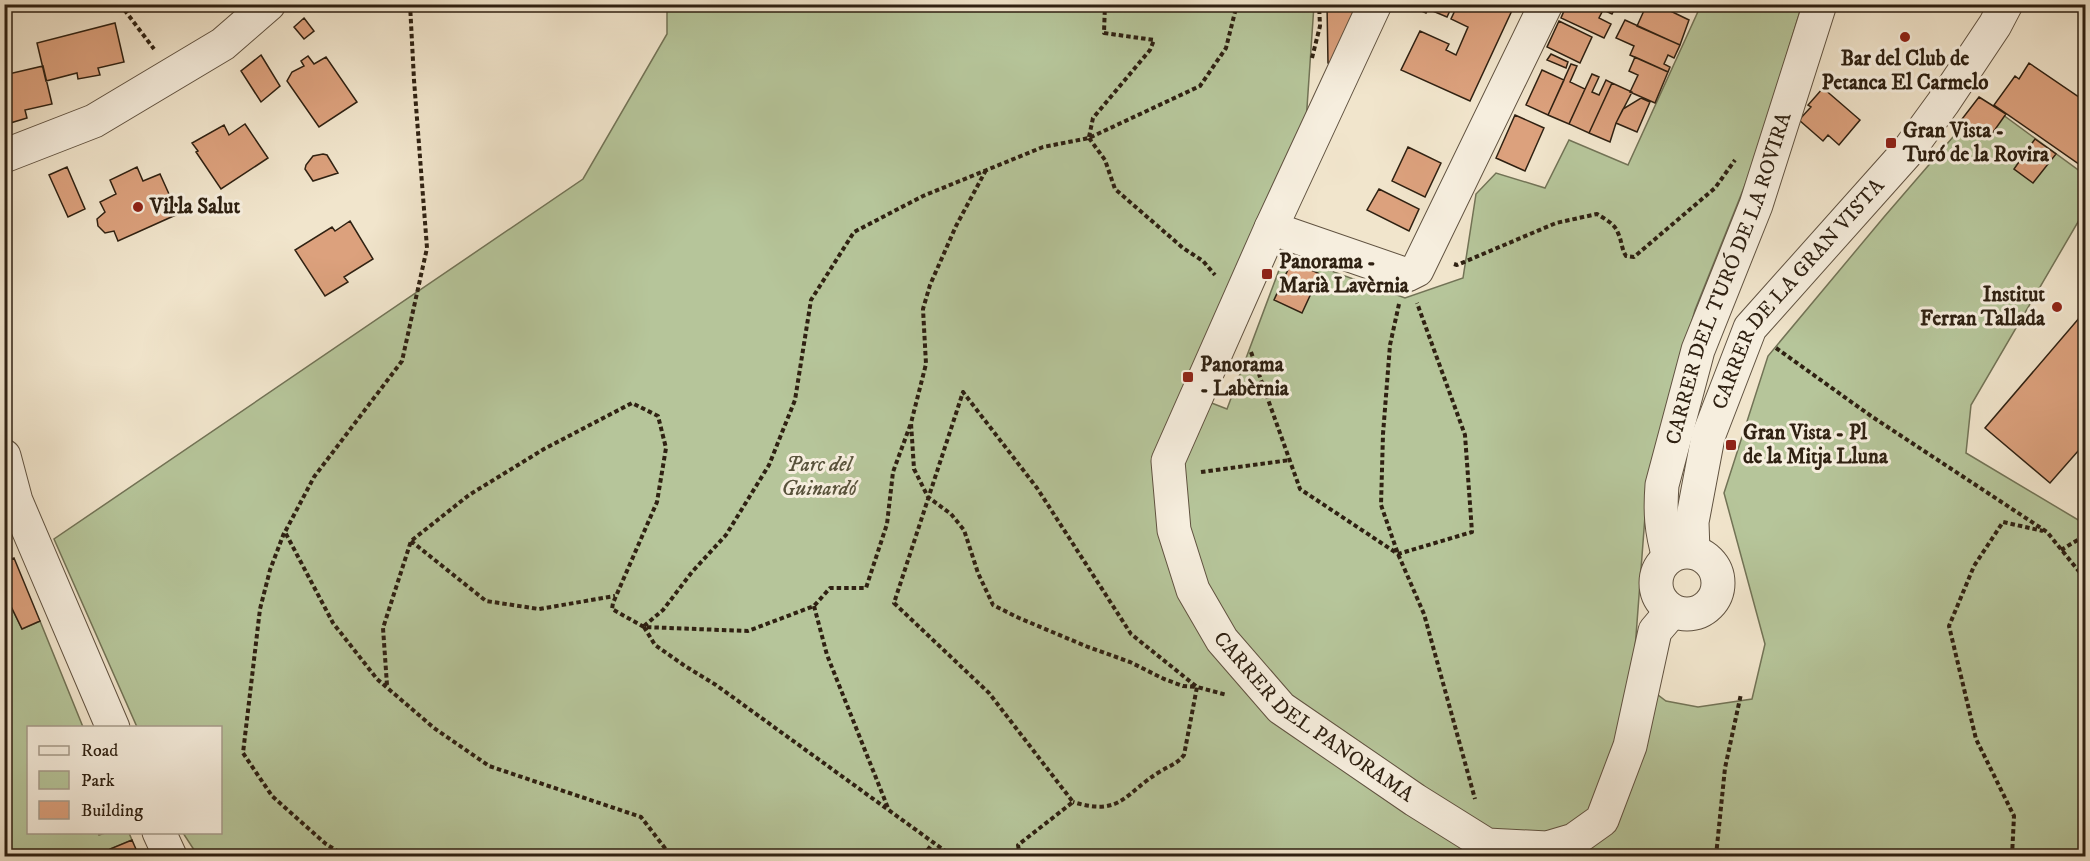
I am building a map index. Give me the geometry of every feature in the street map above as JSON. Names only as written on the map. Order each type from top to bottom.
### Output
[{"type":"street","points":[[4,156],[94,121],[223,44],[269,4]]},
{"type":"street","name":"CARRER DEL PANORAMA","points":[[1375,4],[1271,228],[1168,461],[1174,530],[1193,590],[1222,640],[1281,708],[1415,800],[1488,845],[1547,848],[1574,840],[1602,820],[1630,746],[1654,631],[1672,611]]},
{"type":"street","points":[[1271,228],[1415,266],[1546,4]]},
{"type":"street","name":"CARRER DEL TURÓ DE LA ROVIRA","points":[[1681,554],[1662,534],[1662,484],[1695,361],[1756,205],[1820,4]]},
{"type":"street","name":"CARRER DE LA GRAN VISTA","points":[[1681,554],[1692,522],[1707,437],[1750,328],[1908,151],[1995,25],[2006,4]]},
{"type":"street","points":[[4,456],[16,501],[112,726]]},
{"type":"street","points":[[1681,554],[1704,557],[1713,566],[1718,578],[1718,592],[1711,604],[1701,612],[1688,615],[1672,611],[1660,600],[1656,585],[1659,569],[1681,554]]},
{"type":"street","points":[[160,834],[170,856]]},
{"type":"path","points":[[120,4],[157,52]]},
{"type":"path","points":[[345,856],[326,844],[272,796],[243,753],[260,609],[270,570],[285,532],[314,477],[402,361],[427,248],[410,4]]},
{"type":"path","points":[[1105,4],[1104,33],[1154,40],[1150,50],[1093,118],[1089,138],[1105,160],[1115,189],[1183,248],[1203,261],[1220,279]]},
{"type":"path","points":[[644,627],[663,609],[692,572],[726,535],[770,465],[795,400],[811,300],[854,232],[901,206],[1043,147],[1089,138],[1200,86],[1226,48],[1237,4]]},
{"type":"path","points":[[1415,266],[1457,265],[1556,223],[1597,214],[1613,224],[1626,256],[1634,256],[1715,188],[1736,159]]},
{"type":"path","points":[[387,685],[383,627],[411,541],[469,495],[544,449],[632,403],[658,416],[666,448],[657,502],[615,596],[612,609],[644,627],[748,631],[814,606],[830,588],[866,588],[887,524],[893,472],[911,423],[926,364],[923,309],[930,285],[957,226],[987,170]]},
{"type":"path","points":[[1398,554],[1472,532],[1465,435],[1415,266]]},
{"type":"path","points":[[1415,266],[1390,345],[1380,505],[1424,614],[1473,794]]},
{"type":"path","points":[[1236,308],[1300,489],[1398,554]]},
{"type":"path","points":[[1789,359],[2047,532],[2085,580]]},
{"type":"path","points":[[963,393],[1037,488],[1131,634],[1197,687],[1184,755],[1178,764],[1161,771],[1117,804],[1094,808],[1073,801],[990,693],[894,603],[963,393]]},
{"type":"path","points":[[911,423],[914,469],[928,497],[951,514],[964,530],[978,573],[993,605],[1038,627],[1130,662],[1164,679],[1183,686],[1197,687],[1230,696]]},
{"type":"path","points":[[1170,476],[1290,460]]},
{"type":"path","points":[[2012,856],[2014,816],[1976,739],[1949,626],[1974,566],[2003,522],[2047,532]]},
{"type":"path","points":[[285,532],[333,623],[377,679],[387,685],[434,728],[489,766],[641,817],[671,856]]},
{"type":"path","points":[[2061,550],[2085,535]]},
{"type":"path","points":[[411,541],[486,601],[539,609],[615,596]]},
{"type":"path","points":[[814,606],[827,655],[889,810]]},
{"type":"path","points":[[644,627],[655,645],[716,685],[952,856]]},
{"type":"path","points":[[1716,856],[1725,768],[1740,694]]},
{"type":"path","points":[[1020,856],[1018,845],[1073,801]]},
{"type":"path","points":[[923,856],[933,843]]},
{"type":"path","points":[[1932,856],[1940,856]]},
{"type":"green space","name":"Parc del Guinardó","points":[[667,5],[1314,5],[1306,122],[1191,395],[1227,409],[1285,254],[1405,298],[1463,278],[1476,194],[1496,173],[1545,188],[1569,140],[1628,165],[1701,5],[1802,5],[1753,165],[1695,310],[1648,476],[1633,676],[1666,701],[1698,707],[1752,699],[1765,644],[1724,493],[1768,356],[1984,101],[2085,175],[2085,210],[1971,405],[1966,453],[2085,524],[2085,856],[198,856],[184,834],[222,834],[222,726],[137,726],[54,539],[583,179],[667,34]]},
{"type":"green space","points":[[4,592],[22,629],[40,621],[83,726],[27,726],[27,834],[129,834],[132,840],[110,849],[105,856],[5,856]]},
{"type":"building","points":[[1327,4],[1357,4],[1331,64],[1328,63]]},
{"type":"building","points":[[1406,4],[1453,4],[1447,17],[1428,9],[1426,13]]},
{"type":"building","points":[[1458,4],[1515,4],[1470,101],[1401,70],[1420,31],[1449,44],[1446,50],[1456,55],[1468,27],[1451,19]]},
{"type":"building","points":[[1567,4],[1591,4],[1603,10],[1599,18],[1611,24],[1604,38],[1561,18]]},
{"type":"building","points":[[1591,4],[1617,4],[1612,14]]},
{"type":"building","points":[[1647,4],[1656,4],[1689,20],[1680,45],[1637,26]]},
{"type":"building","points":[[304,18],[314,31],[304,39],[294,27]]},
{"type":"building","points":[[1625,20],[1680,45],[1674,58],[1668,55],[1664,64],[1670,67],[1668,72],[1630,55],[1634,46],[1616,38]]},
{"type":"building","points":[[1559,21],[1592,37],[1580,63],[1547,47]]},
{"type":"building","points":[[115,23],[124,62],[98,68],[100,75],[78,79],[77,73],[46,81],[37,43]]},
{"type":"building","points":[[1551,54],[1568,62],[1566,68],[1547,60]]},
{"type":"building","points":[[261,55],[280,86],[261,102],[241,71]]},
{"type":"building","points":[[308,56],[314,64],[326,57],[357,102],[319,127],[287,81],[292,72],[304,66],[301,61]]},
{"type":"building","points":[[1635,57],[1668,72],[1655,103],[1630,92],[1638,75],[1629,71]]},
{"type":"building","points":[[2029,63],[2086,102],[2086,169],[1994,105],[2015,76],[2019,79]]},
{"type":"building","points":[[1571,64],[1577,66],[1570,82],[1585,89],[1569,124],[1548,115]]},
{"type":"building","points":[[43,66],[52,104],[25,110],[27,118],[7,124],[4,116],[4,75]]},
{"type":"building","points":[[1542,70],[1564,80],[1548,115],[1526,105]]},
{"type":"building","points":[[1592,74],[1599,77],[1592,92],[1599,95],[1606,80],[1612,83],[1589,133],[1569,124]]},
{"type":"building","points":[[1612,83],[1632,92],[1616,123],[1610,142],[1589,133]]},
{"type":"building","points":[[1823,88],[1860,120],[1839,145],[1828,135],[1823,141],[1799,120]]},
{"type":"building","points":[[1979,97],[2006,114],[1989,138],[1962,119]]},
{"type":"building","points":[[1641,98],[1650,102],[1637,132],[1616,123],[1623,109]]},
{"type":"building","points":[[1515,115],[1544,128],[1525,171],[1496,158]]},
{"type":"building","points":[[245,124],[268,158],[221,189],[192,143],[224,125],[229,135]]},
{"type":"building","points":[[2035,139],[2056,154],[2033,183],[2014,169]]},
{"type":"building","points":[[1408,147],[1441,163],[1425,197],[1392,181]]},
{"type":"building","points":[[327,155],[338,173],[313,181],[305,169],[306,165],[313,156]]},
{"type":"building","points":[[67,167],[85,209],[68,217],[49,175]]},
{"type":"building","name":"Vil·la Salut","points":[[137,167],[143,181],[160,174],[178,214],[118,241],[114,231],[105,233],[98,226],[97,219],[105,212],[100,202],[116,194],[110,180]]},
{"type":"building","points":[[1379,189],[1419,209],[1409,231],[1367,210]]},
{"type":"building","points":[[350,221],[373,259],[344,277],[348,282],[325,296],[295,250],[332,227],[335,231]]},
{"type":"building","points":[[1292,261],[1320,274],[1302,313],[1274,300]]},
{"type":"building","points":[[2086,310],[2086,442],[2050,483],[1985,428]]},
{"type":"building","points":[[14,558],[40,621],[22,629],[4,592],[4,562]]},
{"type":"building","points":[[132,840],[139,856],[105,856],[110,849]]},
{"type":"place","name":"Bar del Club de Petanca El Carmelo","points":[[1905,37]]},
{"type":"place","name":"Gran Vista - Turó de la Rovira","points":[[1891,143]]},
{"type":"place","name":"Vil·la Salut","points":[[138,207]]},
{"type":"place","name":"Panorama - Marià Lavèrnia","points":[[1267,274]]},
{"type":"place","name":"Institut Ferran Tallada","points":[[2057,307]]},
{"type":"place","name":"Panorama - Labèrnia","points":[[1188,377]]},
{"type":"place","name":"Gran Vista - Pl de la Mitja Lluna","points":[[1731,445]]}]
